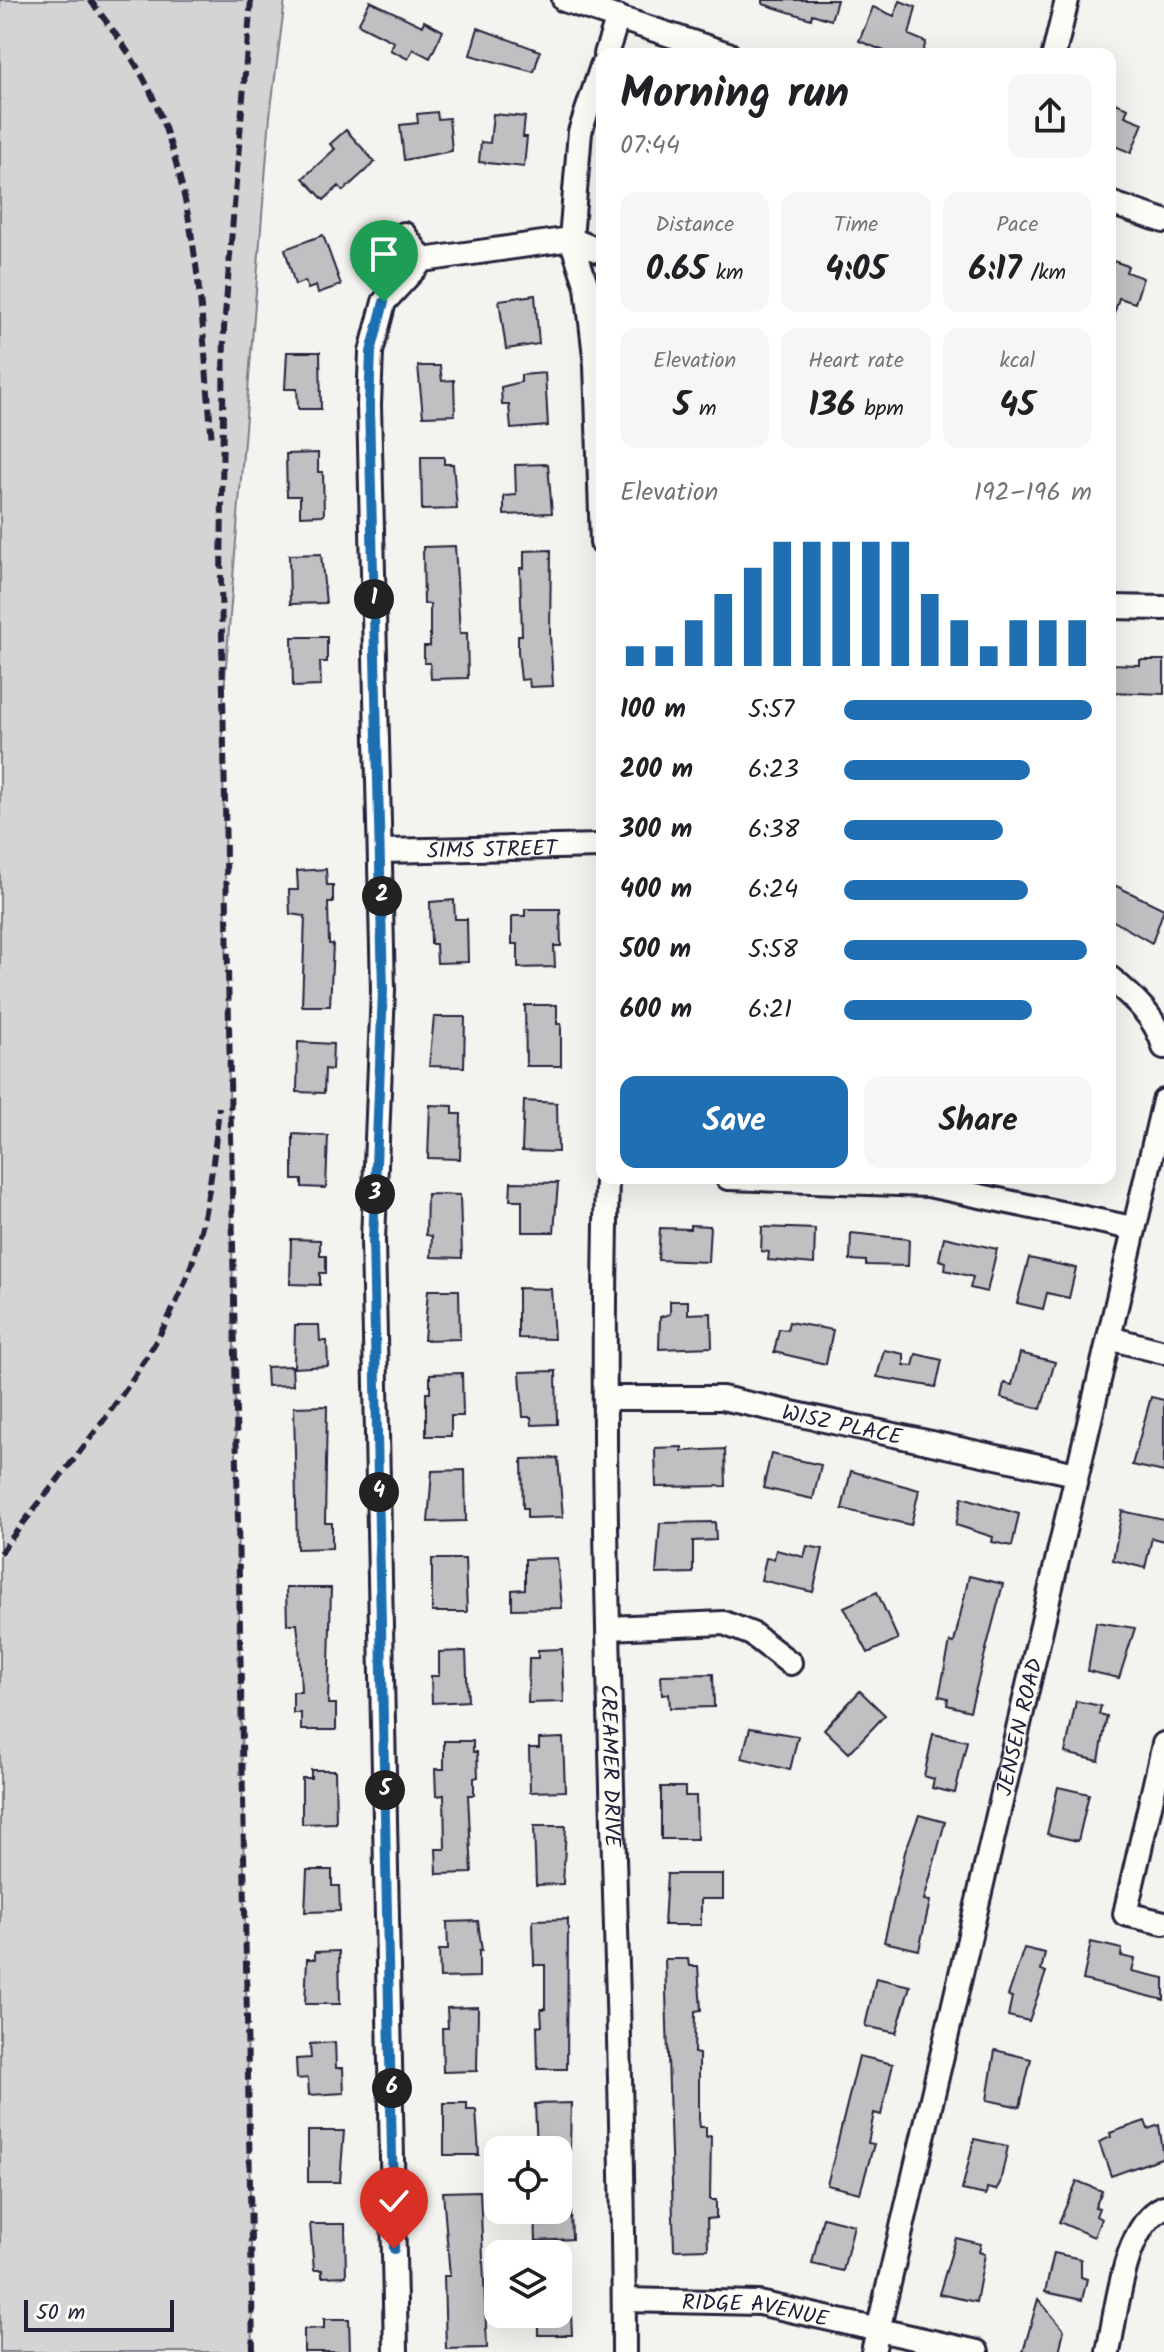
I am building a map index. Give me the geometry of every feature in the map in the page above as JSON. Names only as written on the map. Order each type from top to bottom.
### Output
[{"type":"street","points":[[564,0],[710,48]]},
{"type":"street","points":[[1055,48],[1067,0]]},
{"type":"street","points":[[608,48],[618,17]]},
{"type":"street","points":[[596,84],[580,132],[571,239],[587,287],[596,365]]},
{"type":"street","points":[[1116,205],[1164,221]]},
{"type":"street","points":[[404,234],[423,260]]},
{"type":"street","points":[[396,2352],[373,1240],[383,990],[369,405],[371,352],[384,302],[423,260],[571,239],[596,249]]},
{"type":"street","points":[[1116,607],[1164,608]]},
{"type":"street","name":"SIMS STREET","points":[[382,851],[596,846]]},
{"type":"street","points":[[1116,983],[1139,1002],[1161,1035],[1164,1047]]},
{"type":"street","name":"JENSEN ROAD","points":[[876,2342],[1132,1228],[1164,1101]]},
{"type":"street","name":"CREAMER DRIVE","points":[[607,1184],[605,1398],[608,1628],[624,2352]]},
{"type":"street","points":[[899,1184],[928,1185],[1132,1228]]},
{"type":"street","points":[[1109,1338],[1164,1352]]},
{"type":"street","name":"WISZ PLACE","points":[[605,1398],[722,1398],[1076,1474]]},
{"type":"street","points":[[608,1628],[724,1623],[752,1634],[790,1663]]},
{"type":"street","points":[[1164,1744],[1125,1914],[1164,1923]]},
{"type":"street","points":[[1108,2352],[1137,2233],[1154,2212],[1164,2207]]},
{"type":"street","name":"RIDGE AVENUE","points":[[624,2300],[759,2303],[876,2342],[977,2352]]},
{"type":"shaded area","points":[[0,0],[285,0],[270,116],[222,716],[253,2352],[0,2352]]},
{"type":"building","points":[[763,0],[837,0],[831,20],[812,14],[811,19],[763,4]]},
{"type":"building","points":[[370,1],[422,26],[424,21],[443,31],[430,58],[413,49],[408,59],[390,50],[394,42],[358,24]]},
{"type":"building","points":[[900,1],[916,7],[909,35],[926,42],[924,48],[877,48],[859,41],[873,7],[894,16]]},
{"type":"building","points":[[478,28],[540,51],[534,72],[470,55]]},
{"type":"building","points":[[1116,103],[1128,108],[1125,116],[1143,123],[1131,153],[1116,146]]},
{"type":"building","points":[[437,112],[438,119],[449,118],[452,151],[404,160],[400,125],[418,123],[417,114]]},
{"type":"building","points":[[493,114],[525,117],[524,167],[479,162],[481,142],[490,143]]},
{"type":"building","points":[[346,130],[375,162],[343,191],[339,186],[324,200],[303,178],[335,149],[330,144]]},
{"type":"building","points":[[323,235],[341,285],[318,293],[316,286],[308,289],[305,281],[295,285],[285,249]]},
{"type":"building","points":[[1116,262],[1128,266],[1126,272],[1143,278],[1135,303],[1119,298],[1116,308]]},
{"type":"building","points":[[535,295],[539,344],[506,349],[499,300]]},
{"type":"building","points":[[287,352],[320,352],[321,409],[298,409],[297,389],[285,389]]},
{"type":"building","points":[[418,366],[440,366],[442,381],[454,380],[455,415],[423,416]]},
{"type":"building","points":[[545,373],[548,426],[511,429],[509,405],[502,405],[501,387],[521,382],[521,375]]},
{"type":"building","points":[[318,453],[318,472],[323,472],[324,515],[300,516],[300,496],[287,496],[286,454]]},
{"type":"building","points":[[421,457],[444,457],[444,464],[453,464],[457,509],[422,510]]},
{"type":"building","points":[[548,464],[552,513],[504,515],[504,496],[516,495],[515,465]]},
{"type":"building","points":[[455,546],[460,633],[467,633],[468,678],[431,679],[430,663],[424,663],[424,646],[430,646],[430,604],[424,604],[423,547]]},
{"type":"building","points":[[551,550],[553,686],[530,687],[529,679],[521,680],[518,652],[518,635],[522,635],[520,568],[524,568],[524,551]]},
{"type":"building","points":[[321,554],[326,603],[290,604],[289,555]]},
{"type":"building","points":[[292,637],[327,637],[327,662],[320,662],[321,686],[293,687]]},
{"type":"building","points":[[1140,660],[1164,660],[1164,694],[1116,692],[1116,664],[1140,665]]},
{"type":"building","points":[[326,869],[327,885],[333,885],[333,903],[328,903],[329,944],[333,944],[330,1006],[302,1006],[305,916],[290,914],[289,890],[298,890],[297,871]]},
{"type":"building","points":[[1116,886],[1164,909],[1152,943],[1116,922]]},
{"type":"building","points":[[454,900],[455,919],[467,919],[468,962],[437,963],[436,944],[431,944],[430,902]]},
{"type":"building","points":[[525,909],[560,909],[561,946],[554,946],[555,967],[518,968],[518,944],[512,944],[512,916],[525,916]]},
{"type":"building","points":[[525,1005],[557,1005],[557,1024],[561,1024],[561,1066],[526,1066]]},
{"type":"building","points":[[434,1017],[465,1017],[464,1067],[429,1066]]},
{"type":"building","points":[[298,1042],[333,1044],[332,1070],[325,1069],[324,1093],[297,1092]]},
{"type":"building","points":[[524,1101],[557,1103],[558,1152],[522,1151]]},
{"type":"building","points":[[430,1105],[453,1106],[453,1114],[461,1114],[460,1159],[428,1158]]},
{"type":"building","points":[[293,1134],[328,1136],[326,1188],[302,1187],[302,1180],[293,1180]]},
{"type":"building","points":[[511,1182],[558,1183],[554,1232],[522,1232],[522,1200],[510,1200]]},
{"type":"building","points":[[427,1194],[460,1195],[462,1258],[431,1257],[432,1236],[426,1235]]},
{"type":"building","points":[[690,1225],[710,1226],[708,1262],[658,1260],[660,1228],[690,1229]]},
{"type":"building","points":[[762,1227],[815,1229],[814,1264],[768,1260],[769,1252],[761,1251]]},
{"type":"building","points":[[851,1233],[909,1239],[908,1266],[866,1265],[866,1261],[850,1260]]},
{"type":"building","points":[[944,1237],[997,1249],[987,1292],[970,1288],[973,1277],[945,1270],[946,1262],[939,1260]]},
{"type":"building","points":[[291,1239],[320,1240],[320,1256],[326,1256],[326,1273],[320,1273],[320,1285],[290,1284]]},
{"type":"building","points":[[1029,1258],[1076,1268],[1069,1298],[1047,1293],[1043,1309],[1017,1303]]},
{"type":"building","points":[[518,1288],[551,1289],[554,1339],[518,1338]]},
{"type":"building","points":[[428,1290],[459,1290],[460,1339],[424,1340]]},
{"type":"building","points":[[670,1301],[688,1301],[688,1314],[711,1313],[712,1347],[659,1349],[660,1317],[670,1314]]},
{"type":"building","points":[[789,1322],[833,1330],[826,1364],[774,1352],[779,1329],[787,1330]]},
{"type":"building","points":[[295,1325],[319,1325],[320,1341],[327,1341],[328,1366],[294,1368]]},
{"type":"building","points":[[884,1350],[904,1354],[904,1365],[913,1366],[916,1354],[942,1360],[936,1387],[877,1377]]},
{"type":"building","points":[[1020,1353],[1055,1362],[1041,1409],[1001,1398],[1004,1383],[1012,1385]]},
{"type":"building","points":[[292,1366],[293,1385],[267,1386],[266,1367]]},
{"type":"building","points":[[556,1371],[557,1424],[532,1425],[531,1417],[523,1417],[520,1372]]},
{"type":"building","points":[[462,1373],[463,1416],[451,1416],[451,1436],[426,1436],[426,1393],[430,1393],[430,1374]]},
{"type":"building","points":[[1151,1397],[1164,1400],[1164,1472],[1132,1465]]},
{"type":"building","points":[[327,1406],[325,1523],[332,1523],[332,1548],[297,1549],[294,1407]]},
{"type":"building","points":[[682,1447],[682,1451],[725,1449],[726,1486],[656,1487],[655,1448]]},
{"type":"building","points":[[771,1454],[821,1465],[813,1499],[763,1488]]},
{"type":"building","points":[[558,1458],[563,1517],[527,1518],[527,1508],[523,1508],[522,1459]]},
{"type":"building","points":[[465,1470],[466,1521],[428,1522],[432,1471]]},
{"type":"building","points":[[851,1471],[919,1490],[911,1525],[842,1509]]},
{"type":"building","points":[[962,1497],[1019,1514],[1012,1546],[992,1542],[993,1537],[956,1525]]},
{"type":"building","points":[[1122,1511],[1164,1520],[1164,1541],[1152,1538],[1145,1568],[1113,1560]]},
{"type":"building","points":[[715,1522],[716,1540],[693,1541],[693,1573],[656,1574],[660,1523]]},
{"type":"building","points":[[807,1546],[823,1549],[813,1592],[761,1580],[766,1558],[774,1559],[776,1550],[804,1557]]},
{"type":"building","points":[[557,1558],[562,1608],[512,1609],[512,1590],[525,1589],[525,1559]]},
{"type":"building","points":[[432,1559],[465,1559],[467,1612],[432,1612]]},
{"type":"building","points":[[969,1576],[1003,1584],[970,1711],[947,1705],[948,1698],[939,1696],[950,1642],[954,1643]]},
{"type":"building","points":[[286,1588],[331,1588],[328,1704],[336,1704],[336,1730],[301,1730],[301,1713],[293,1713],[293,1692],[301,1692],[299,1642],[297,1624],[287,1624]]},
{"type":"building","points":[[877,1592],[898,1639],[868,1653],[844,1607]]},
{"type":"building","points":[[1096,1622],[1135,1628],[1119,1678],[1088,1671]]},
{"type":"building","points":[[562,1649],[564,1702],[528,1703],[529,1658],[538,1658],[538,1650]]},
{"type":"building","points":[[466,1651],[468,1701],[432,1703],[431,1676],[439,1676],[439,1652]]},
{"type":"building","points":[[713,1674],[714,1707],[670,1708],[669,1694],[662,1695],[661,1675]]},
{"type":"building","points":[[860,1691],[885,1715],[849,1753],[824,1729]]},
{"type":"building","points":[[1076,1701],[1101,1706],[1099,1714],[1107,1716],[1099,1761],[1065,1753]]},
{"type":"building","points":[[750,1728],[798,1736],[790,1770],[742,1758]]},
{"type":"building","points":[[933,1734],[967,1741],[955,1793],[932,1788],[934,1779],[924,1776]]},
{"type":"building","points":[[563,1738],[565,1791],[530,1792],[529,1748],[539,1748],[539,1739]]},
{"type":"building","points":[[444,1741],[473,1741],[473,1752],[477,1752],[478,1777],[474,1778],[474,1795],[468,1795],[472,1873],[437,1874],[436,1849],[445,1849],[444,1795],[436,1796],[435,1769],[444,1769]]},
{"type":"building","points":[[311,1770],[335,1770],[336,1823],[302,1824],[302,1778],[311,1778]]},
{"type":"building","points":[[661,1787],[685,1787],[685,1796],[696,1796],[697,1839],[661,1839]]},
{"type":"building","points":[[1058,1787],[1089,1794],[1078,1841],[1047,1834]]},
{"type":"building","points":[[919,1815],[945,1822],[924,1900],[930,1901],[919,1950],[884,1942],[905,1852]]},
{"type":"building","points":[[534,1826],[566,1826],[563,1884],[536,1885]]},
{"type":"building","points":[[307,1870],[332,1870],[332,1886],[339,1886],[340,1911],[305,1912]]},
{"type":"building","points":[[667,1874],[723,1874],[723,1899],[701,1899],[701,1925],[664,1925]]},
{"type":"building","points":[[568,1919],[567,2069],[538,2069],[537,2026],[542,2026],[541,2009],[545,2009],[545,1965],[534,1965],[533,1920]]},
{"type":"building","points":[[478,1921],[482,1951],[479,1951],[479,1977],[440,1978],[439,1950],[448,1950],[447,1922]]},
{"type":"building","points":[[1091,1942],[1122,1949],[1121,1956],[1135,1959],[1132,1971],[1164,1978],[1164,2000],[1083,1980]]},
{"type":"building","points":[[1024,1948],[1045,1953],[1041,1971],[1046,1972],[1029,2021],[1008,2016],[1012,1997],[1008,1996]]},
{"type":"building","points":[[339,1951],[340,2004],[305,2004],[307,1959],[315,1959],[315,1952]]},
{"type":"building","points":[[665,1959],[688,1959],[689,1966],[698,1966],[701,2010],[695,2011],[694,2053],[699,2054],[699,2119],[700,2127],[706,2127],[706,2137],[711,2136],[710,2200],[716,2200],[716,2218],[707,2219],[708,2249],[674,2250]]},
{"type":"building","points":[[876,1978],[910,1986],[896,2033],[865,2026]]},
{"type":"building","points":[[478,2007],[477,2071],[443,2072],[442,2028],[448,2028],[447,2008]]},
{"type":"building","points":[[335,2042],[336,2068],[343,2068],[344,2093],[309,2095],[308,2078],[297,2079],[296,2059],[311,2058],[310,2044]]},
{"type":"building","points":[[995,2050],[1031,2059],[1020,2107],[987,2100]]},
{"type":"building","points":[[859,2056],[893,2064],[881,2115],[874,2113],[868,2143],[874,2144],[860,2193],[827,2185]]},
{"type":"building","points":[[444,2103],[467,2103],[467,2110],[476,2110],[479,2155],[444,2155]]},
{"type":"building","points":[[571,2103],[570,2136],[536,2136],[535,2104]]},
{"type":"building","points":[[1145,2121],[1148,2129],[1159,2125],[1164,2157],[1111,2176],[1099,2142],[1111,2137],[1110,2133]]},
{"type":"building","points":[[308,2131],[344,2131],[340,2182],[308,2182]]},
{"type":"building","points":[[974,2139],[1008,2146],[1000,2183],[996,2190],[987,2188],[986,2195],[962,2190]]},
{"type":"building","points":[[1077,2181],[1102,2191],[1095,2207],[1099,2208],[1096,2216],[1101,2219],[1094,2237],[1059,2222]]},
{"type":"building","points":[[480,2191],[487,2348],[446,2349],[444,2276],[450,2276],[443,2192]]},
{"type":"building","points":[[823,2217],[854,2225],[843,2271],[812,2264]]},
{"type":"building","points":[[310,2224],[345,2224],[346,2276],[322,2277],[322,2270],[314,2270]]},
{"type":"building","points":[[535,2224],[571,2224],[572,2239],[536,2240]]},
{"type":"building","points":[[956,2238],[981,2244],[979,2252],[985,2254],[976,2302],[939,2294]]},
{"type":"building","points":[[1054,2253],[1081,2259],[1081,2277],[1087,2279],[1082,2300],[1045,2292]]},
{"type":"building","points":[[1038,2299],[1064,2330],[1059,2352],[1023,2352]]},
{"type":"building","points":[[324,2319],[349,2319],[350,2352],[304,2352],[304,2329],[324,2328]]},
{"type":"building","points":[[538,2328],[572,2328],[572,2335],[538,2335]]},
{"type":"railway","points":[[90,0],[142,75],[170,143],[197,270],[212,442]]},
{"type":"railway","points":[[251,0],[224,328],[221,582],[253,2352]]},
{"type":"railway","points":[[0,1553],[108,1415],[156,1341],[176,1302],[192,1263],[202,1224],[219,1107]]},
{"type":"route","points":[[384,302],[371,352],[369,405],[383,990],[373,1240],[394,2249]]}]
